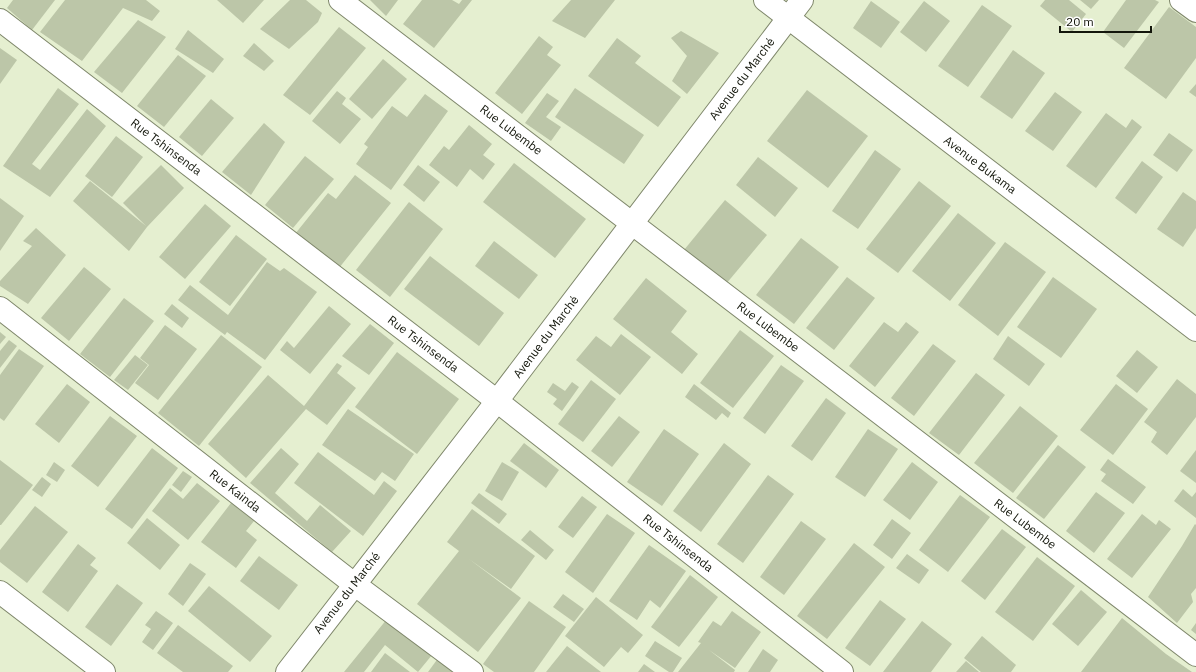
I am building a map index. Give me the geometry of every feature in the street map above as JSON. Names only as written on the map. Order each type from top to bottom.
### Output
[{"type":"street","name":"Rue Lubembe","points":[[340,0],[1196,655]]},
{"type":"street","name":"Avenue Bukama","points":[[765,0],[1196,330]]},
{"type":"street","name":"Avenue du Marché","points":[[287,672],[497,401],[802,0]]},
{"type":"street","points":[[1182,0],[1196,11]]},
{"type":"street","name":"Rue Tshinsenda","points":[[0,20],[497,401],[842,672]]},
{"type":"street","name":"Rue Kainda","points":[[0,308],[354,584],[472,672]]},
{"type":"street","points":[[0,592],[104,672]]},
{"type":"building","points":[[13,0],[55,0],[32,30],[7,8]]},
{"type":"building","points":[[65,0],[146,0],[160,11],[152,21],[123,8],[82,61],[40,32]]},
{"type":"building","points":[[217,0],[264,0],[243,23]]},
{"type":"building","points":[[290,0],[306,0],[322,13],[318,22],[289,49],[260,29]]},
{"type":"building","points":[[370,0],[398,0],[386,16]]},
{"type":"building","points":[[422,0],[452,0],[459,4],[462,0],[472,0],[434,48],[403,24]]},
{"type":"building","points":[[571,0],[615,0],[585,38],[552,21]]},
{"type":"building","points":[[1045,0],[1069,0],[1086,14],[1072,32],[1040,6]]},
{"type":"building","points":[[1080,0],[1099,0],[1091,9]]},
{"type":"building","points":[[1126,0],[1155,0],[1159,2],[1124,48],[1103,32]]},
{"type":"building","points":[[871,1],[900,22],[881,48],[853,28]]},
{"type":"building","points":[[924,1],[950,21],[926,52],[900,32]]},
{"type":"building","points":[[982,5],[1012,26],[968,87],[938,66]]},
{"type":"building","points":[[1169,7],[1196,27],[1196,58],[1166,99],[1124,68]]},
{"type":"building","points":[[138,20],[166,37],[122,93],[94,72]]},
{"type":"building","points":[[339,27],[366,48],[310,115],[283,95]]},
{"type":"building","points":[[188,30],[224,59],[213,73],[175,49]]},
{"type":"building","points":[[681,31],[719,53],[687,94],[672,81],[687,56],[671,38]]},
{"type":"building","points":[[539,36],[553,47],[547,55],[561,65],[522,114],[495,93]]},
{"type":"building","points":[[617,38],[641,56],[635,63],[681,97],[658,127],[588,76]]},
{"type":"building","points":[[254,43],[274,61],[264,71],[243,56]]},
{"type":"building","points":[[0,48],[17,60],[0,84]]},
{"type":"building","points":[[1013,50],[1045,73],[1012,119],[980,97]]},
{"type":"building","points":[[178,55],[206,76],[164,127],[137,106]]},
{"type":"building","points":[[383,59],[407,79],[372,119],[349,99]]},
{"type":"building","points":[[1196,84],[1196,97],[1189,92]]},
{"type":"building","points":[[58,88],[79,104],[32,164],[40,170],[87,109],[106,126],[50,197],[3,166]]},
{"type":"building","points":[[575,88],[644,135],[624,164],[555,117]]},
{"type":"building","points":[[807,90],[868,136],[828,188],[767,141]]},
{"type":"building","points":[[337,91],[346,98],[342,104],[361,119],[340,144],[312,121]]},
{"type":"building","points":[[1055,92],[1082,112],[1053,151],[1025,131]]},
{"type":"building","points":[[547,93],[559,101],[546,117],[561,127],[551,141],[525,123]]},
{"type":"building","points":[[425,94],[448,111],[391,190],[356,164],[368,147],[364,144],[392,106],[407,117]]},
{"type":"building","points":[[211,99],[234,118],[202,156],[179,137]]},
{"type":"building","points":[[1106,113],[1126,128],[1132,119],[1142,127],[1096,188],[1066,166]]},
{"type":"building","points":[[264,123],[285,142],[251,195],[222,172]]},
{"type":"building","points":[[469,125],[492,144],[483,155],[495,164],[483,180],[470,169],[457,187],[429,165],[444,146],[449,150]]},
{"type":"building","points":[[1169,133],[1193,150],[1177,172],[1153,155]]},
{"type":"building","points":[[116,136],[143,157],[112,197],[85,176]]},
{"type":"building","points":[[875,150],[901,169],[858,229],[832,211]]},
{"type":"building","points":[[305,156],[334,179],[293,228],[265,205]]},
{"type":"building","points":[[758,157],[798,188],[775,217],[736,185]]},
{"type":"building","points":[[1142,161],[1163,177],[1136,214],[1115,198]]},
{"type":"building","points":[[514,163],[586,219],[555,258],[483,202]]},
{"type":"building","points":[[161,165],[184,188],[147,227],[129,251],[73,201],[90,181],[146,226],[123,203]]},
{"type":"building","points":[[418,165],[440,182],[424,202],[403,185]]},
{"type":"building","points":[[355,175],[391,203],[339,268],[295,234],[328,193],[336,199]]},
{"type":"building","points":[[919,181],[951,206],[898,273],[866,249]]},
{"type":"building","points":[[1183,192],[1196,201],[1196,228],[1183,247],[1157,229]]},
{"type":"building","points":[[0,198],[24,216],[0,251]]},
{"type":"building","points":[[725,200],[767,235],[726,284],[684,250]]},
{"type":"building","points":[[409,202],[443,229],[390,297],[356,270]]},
{"type":"building","points":[[205,204],[231,226],[185,279],[159,257]]},
{"type":"building","points":[[958,213],[996,243],[950,301],[912,271]]},
{"type":"building","points":[[36,228],[66,255],[28,304],[0,286],[0,281],[32,246],[23,241]]},
{"type":"building","points":[[236,235],[267,259],[230,306],[199,282]]},
{"type":"building","points":[[801,238],[839,267],[794,324],[756,295]]},
{"type":"building","points":[[494,241],[538,275],[519,299],[475,266]]},
{"type":"building","points":[[1005,242],[1046,272],[998,336],[958,305]]},
{"type":"building","points":[[430,256],[504,313],[479,346],[404,289]]},
{"type":"building","points":[[267,262],[280,271],[284,268],[317,292],[265,360],[227,332],[225,335],[178,300],[190,285],[228,315]]},
{"type":"building","points":[[84,267],[111,289],[69,341],[41,318]]},
{"type":"building","points":[[847,277],[875,298],[834,350],[806,328]]},
{"type":"building","points":[[1053,277],[1097,309],[1061,358],[1017,327]]},
{"type":"building","points":[[646,278],[687,311],[671,332],[698,354],[682,374],[613,319]]},
{"type":"building","points":[[124,298],[154,321],[110,377],[80,354]]},
{"type":"building","points":[[172,304],[189,318],[182,328],[164,314]]},
{"type":"building","points":[[329,306],[351,324],[310,374],[280,350],[287,341],[294,348]]},
{"type":"building","points":[[884,322],[898,332],[906,322],[919,332],[875,387],[849,366]]},
{"type":"building","points":[[370,324],[394,343],[369,375],[342,356]]},
{"type":"building","points":[[165,325],[197,349],[158,400],[135,383],[149,365],[140,358]]},
{"type":"building","points":[[740,330],[774,356],[733,408],[700,383]]},
{"type":"building","points":[[0,332],[6,337],[0,344]]},
{"type":"building","points":[[621,334],[651,357],[620,395],[576,360],[596,336],[611,347]]},
{"type":"building","points":[[221,335],[262,367],[199,446],[158,413]]},
{"type":"building","points":[[1008,336],[1045,364],[1029,386],[993,359]]},
{"type":"building","points":[[9,340],[17,346],[0,368],[0,351]]},
{"type":"building","points":[[933,344],[956,361],[914,416],[891,398]]},
{"type":"building","points":[[19,349],[44,366],[4,421],[0,418],[0,375]]},
{"type":"building","points":[[1137,350],[1158,367],[1137,393],[1116,376]]},
{"type":"building","points":[[397,352],[459,399],[417,454],[355,407]]},
{"type":"building","points":[[135,355],[148,365],[128,390],[114,380]]},
{"type":"building","points":[[337,363],[342,366],[337,373],[356,388],[327,425],[306,409],[246,478],[208,444],[268,375],[304,406]]},
{"type":"building","points":[[781,365],[804,381],[765,434],[743,418]]},
{"type":"building","points":[[976,373],[1005,395],[959,455],[929,433]]},
{"type":"building","points":[[1177,379],[1196,394],[1196,417],[1167,455],[1151,442],[1157,432],[1144,422]]},
{"type":"building","points":[[591,380],[616,399],[583,442],[558,424]]},
{"type":"building","points":[[572,382],[579,387],[562,411],[553,404],[557,399],[547,392],[553,383],[565,391]]},
{"type":"building","points":[[67,384],[90,402],[59,443],[35,424]]},
{"type":"building","points":[[694,384],[731,413],[728,418],[722,413],[716,420],[685,397]]},
{"type":"building","points":[[1116,384],[1148,409],[1113,455],[1080,430]]},
{"type":"building","points":[[826,398],[846,413],[812,461],[791,446]]},
{"type":"building","points":[[1020,406],[1058,436],[1013,493],[974,463]]},
{"type":"building","points":[[348,409],[414,454],[395,481],[382,472],[375,481],[322,445]]},
{"type":"building","points":[[110,416],[137,436],[98,487],[71,466]]},
{"type":"building","points":[[619,416],[640,432],[612,467],[591,451]]},
{"type":"building","points":[[664,429],[699,454],[662,506],[627,482]]},
{"type":"building","points":[[868,429],[898,449],[865,497],[835,477]]},
{"type":"building","points":[[524,443],[559,470],[546,488],[510,461]]},
{"type":"building","points":[[724,443],[751,464],[701,532],[673,511]]},
{"type":"building","points":[[1058,445],[1086,467],[1044,519],[1016,498]]},
{"type":"building","points":[[152,448],[178,468],[132,529],[105,509]]},
{"type":"building","points":[[281,448],[299,464],[275,493],[307,521],[320,505],[351,531],[332,552],[250,483]]},
{"type":"building","points":[[1196,450],[1196,483],[1180,471]]},
{"type":"building","points":[[318,452],[374,495],[384,481],[397,491],[363,536],[294,483]]},
{"type":"building","points":[[1108,459],[1146,487],[1133,504],[1101,481],[1106,474],[1100,470]]},
{"type":"building","points":[[0,460],[33,485],[1,525],[0,525]]},
{"type":"building","points":[[54,462],[65,470],[57,482],[46,475]]},
{"type":"building","points":[[502,462],[519,472],[502,501],[485,491]]},
{"type":"building","points":[[912,462],[938,482],[910,520],[883,500]]},
{"type":"building","points":[[183,471],[192,477],[181,492],[172,485]]},
{"type":"building","points":[[768,475],[794,494],[743,563],[717,544]]},
{"type":"building","points":[[42,477],[51,484],[42,497],[32,490]]},
{"type":"building","points":[[197,483],[220,501],[188,540],[152,511],[170,488],[183,499]]},
{"type":"building","points":[[1183,489],[1192,497],[1196,492],[1196,518],[1174,501]]},
{"type":"building","points":[[1096,492],[1125,513],[1094,553],[1066,531]]},
{"type":"building","points":[[479,493],[507,514],[499,524],[471,503]]},
{"type":"building","points":[[960,495],[990,517],[948,572],[919,550]]},
{"type":"building","points":[[582,496],[597,507],[573,538],[558,527]]},
{"type":"building","points":[[231,503],[254,521],[246,531],[257,540],[236,568],[201,542]]},
{"type":"building","points":[[35,506],[68,532],[27,583],[0,562],[0,550]]},
{"type":"building","points":[[472,509],[535,556],[511,589],[469,559],[521,598],[478,652],[417,604],[459,551],[447,542]]},
{"type":"building","points":[[607,514],[635,533],[593,593],[565,572]]},
{"type":"building","points":[[1142,514],[1156,525],[1159,520],[1171,529],[1132,578],[1107,559]]},
{"type":"building","points":[[147,518],[180,545],[160,570],[127,543]]},
{"type":"building","points":[[892,519],[911,533],[892,559],[873,545]]},
{"type":"building","points":[[801,521],[826,539],[784,595],[760,577]]},
{"type":"building","points":[[1195,524],[1196,588],[1191,594],[1193,602],[1177,623],[1148,597]]},
{"type":"building","points":[[1002,529],[1026,547],[985,600],[961,581]]},
{"type":"building","points":[[530,530],[554,550],[546,560],[521,540]]},
{"type":"building","points":[[854,543],[885,567],[827,639],[797,616]]},
{"type":"building","points":[[78,544],[96,558],[90,565],[98,571],[68,612],[42,592]]},
{"type":"building","points":[[649,545],[686,571],[660,608],[650,600],[637,620],[609,601]]},
{"type":"building","points":[[907,554],[929,570],[919,584],[896,568]]},
{"type":"building","points":[[259,556],[298,585],[279,610],[240,581]]},
{"type":"building","points":[[1037,557],[1075,586],[1033,641],[995,612]]},
{"type":"building","points":[[190,563],[206,574],[183,606],[168,594]]},
{"type":"building","points":[[690,575],[718,597],[679,647],[651,627]]},
{"type":"building","points":[[117,584],[143,603],[111,646],[85,627]]},
{"type":"building","points":[[209,586],[272,636],[250,662],[188,611]]},
{"type":"building","points":[[1081,590],[1107,612],[1078,646],[1052,624]]},
{"type":"building","points":[[563,594],[584,609],[574,622],[553,607]]},
{"type":"building","points":[[596,597],[643,635],[628,653],[621,647],[604,667],[565,636]]},
{"type":"building","points":[[880,600],[906,619],[870,666],[845,648]]},
{"type":"building","points":[[529,601],[566,627],[534,672],[494,672],[483,664]]},
{"type":"building","points":[[156,611],[173,623],[153,650],[142,642],[151,629],[145,625]]},
{"type":"building","points":[[732,611],[761,632],[735,668],[709,650],[735,670],[734,672],[678,672],[701,643],[698,642],[713,621],[721,626]]},
{"type":"building","points":[[1122,618],[1166,654],[1192,672],[1081,672]]},
{"type":"building","points":[[387,619],[432,655],[418,672],[385,645],[364,672],[344,672]]},
{"type":"building","points":[[922,621],[952,644],[931,672],[883,672]]},
{"type":"building","points":[[1196,623],[1196,634],[1191,630]]},
{"type":"building","points":[[178,625],[233,666],[228,672],[183,672],[157,653]]},
{"type":"building","points":[[982,636],[1016,665],[1011,672],[981,672],[964,658]]},
{"type":"building","points":[[655,641],[682,658],[673,672],[669,672],[645,656]]},
{"type":"building","points":[[567,646],[601,672],[546,672]]},
{"type":"building","points":[[763,649],[778,660],[770,672],[748,672]]},
{"type":"building","points":[[385,653],[410,672],[371,672]]},
{"type":"building","points":[[439,657],[459,672],[428,672]]},
{"type":"building","points":[[966,661],[979,672],[956,672]]},
{"type":"building","points":[[644,664],[655,672],[638,672]]}]
